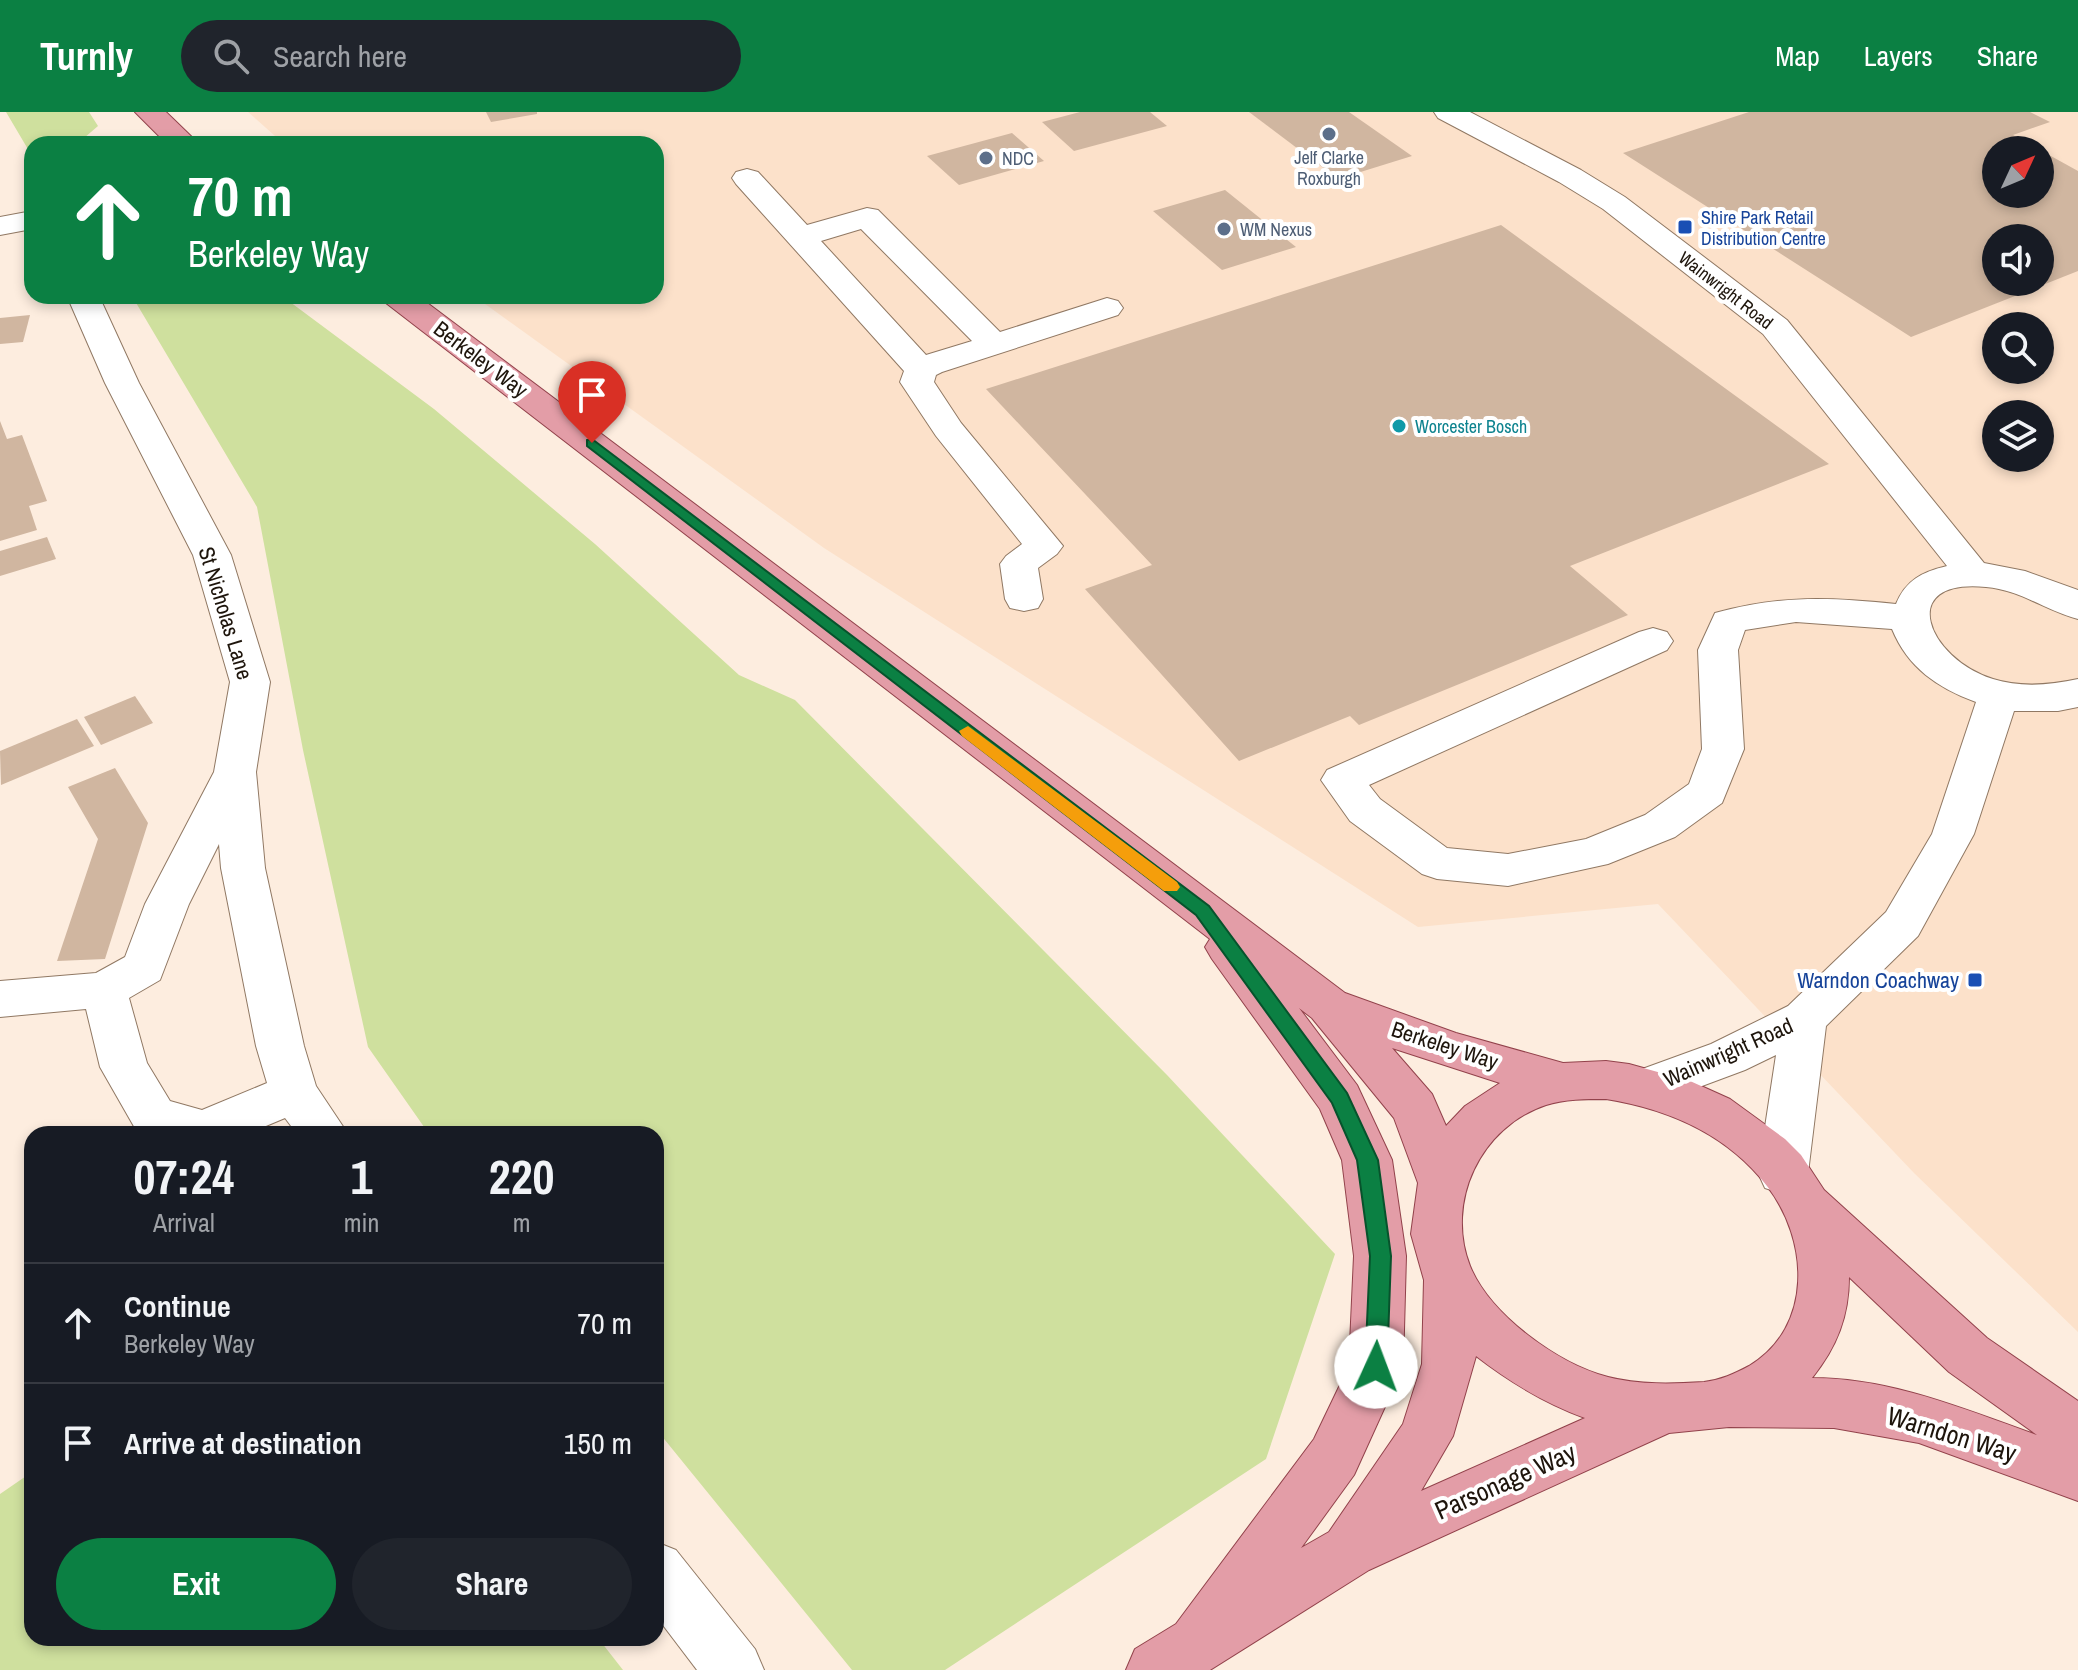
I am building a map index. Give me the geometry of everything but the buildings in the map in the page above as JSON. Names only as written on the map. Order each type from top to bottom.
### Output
[{"type":"main road","points":[[149,112],[175,136]]},
{"type":"main road","name":"Berkeley Way","points":[[407,304],[1328,1005],[1415,1108],[1442,1180]]},
{"type":"main road","points":[[1176,1658],[1334,1457],[1376,1367],[1380,1256],[1367,1160],[1340,1099],[1202,911]]},
{"type":"main road","name":"Berkeley Way","points":[[1328,1005],[1450,1050],[1563,1082]]},
{"type":"main road","points":[[1660,1411],[1594,1400],[1533,1371],[1483,1329],[1450,1279],[1436,1233],[1442,1180],[1463,1139],[1488,1113],[1530,1091],[1563,1082],[1606,1080],[1651,1086],[1719,1115],[1770,1155],[1794,1188],[1968,1355],[2078,1432]]},
{"type":"main road","points":[[1728,1403],[1785,1371],[1819,1321],[1826,1262],[1794,1188]]},
{"type":"main road","name":"Parsonage Way","points":[[1349,1551],[1426,1436],[1449,1364],[1450,1279]]},
{"type":"main road","name":"Warndon Way","points":[[1660,1411],[1728,1403],[1834,1403],[1919,1418],[2078,1475]]},
{"type":"main road","name":"Parsonage Way","points":[[1176,1658],[1349,1551],[1660,1411]]},
{"type":"street","name":"Wainwright Road","points":[[1448,112],[1570,176],[1614,203],[1775,327],[1973,574]]},
{"type":"street","points":[[747,178],[921,370]]},
{"type":"street","points":[[800,237],[867,217],[995,345]]},
{"type":"street","name":"St Nicholas Lane","points":[[87,304],[122,383],[212,555],[250,682],[235,772],[243,868],[280,1046],[294,1093],[318,1126]]},
{"type":"street","points":[[921,370],[1107,308]]},
{"type":"street","points":[[921,370],[917,382],[948,429],[1044,546],[1019,564],[1024,599]]},
{"type":"street","points":[[2078,607],[2035,584],[2004,576],[1973,574],[1928,586],[1915,599],[1909,618],[1912,632],[1923,651],[1967,683],[1999,694],[2031,700],[2061,698],[2078,693]]},
{"type":"street","points":[[1653,641],[1342,780],[1365,810],[1437,863],[1508,870],[1593,853],[1660,826],[1707,792],[1723,749],[1718,650],[1729,622],[1754,614],[1809,608],[1909,618]]},
{"type":"street","name":"Wainwright Road","points":[[1651,1086],[1728,1057],[1804,1019],[1902,924],[1953,834],[1999,694]]},
{"type":"street","points":[[0,999],[104,990],[144,968],[167,904],[235,772]]},
{"type":"street","points":[[104,990],[124,1067],[156,1125]]},
{"type":"street","name":"Wainwright Road","points":[[1794,1188],[1804,1019]]},
{"type":"street","points":[[216,1126],[294,1093]]},
{"type":"street","points":[[664,1580],[734,1670]]},
{"type":"shaded area","points":[[248,112],[2078,112],[2078,1332],[1914,1173],[1658,904],[1418,927],[824,548],[485,304],[664,304],[664,136],[275,136]]},
{"type":"green space","points":[[6,112],[89,112],[98,126],[86,136],[24,136],[24,142]]},
{"type":"green space","points":[[137,304],[293,304],[434,409],[595,544],[739,675],[795,700],[1167,1075],[1335,1254],[1266,1459],[945,1670],[852,1670],[664,1439],[664,1126],[423,1126],[368,1047],[303,750],[257,507]]},
{"type":"green space","points":[[24,1478],[24,1646],[604,1646],[623,1670],[0,1670],[0,1494]]},
{"type":"slow traffic","points":[[968,731],[1171,887]]},
{"type":"place","name":"Jelf Clarke Roxburgh","points":[[1329,134]]},
{"type":"place","name":"NDC","points":[[986,158]]},
{"type":"place","name":"Shire Park Retail Distribution Centre","points":[[1685,227]]},
{"type":"place","name":"WM Nexus","points":[[1224,229]]},
{"type":"place","name":"Worcester Bosch","points":[[1399,426]]},
{"type":"place","name":"Warndon Coachway","points":[[1975,980]]},
{"type":"route","points":[[592,443],[1202,911],[1340,1099],[1367,1160],[1380,1256],[1376,1367]]}]
